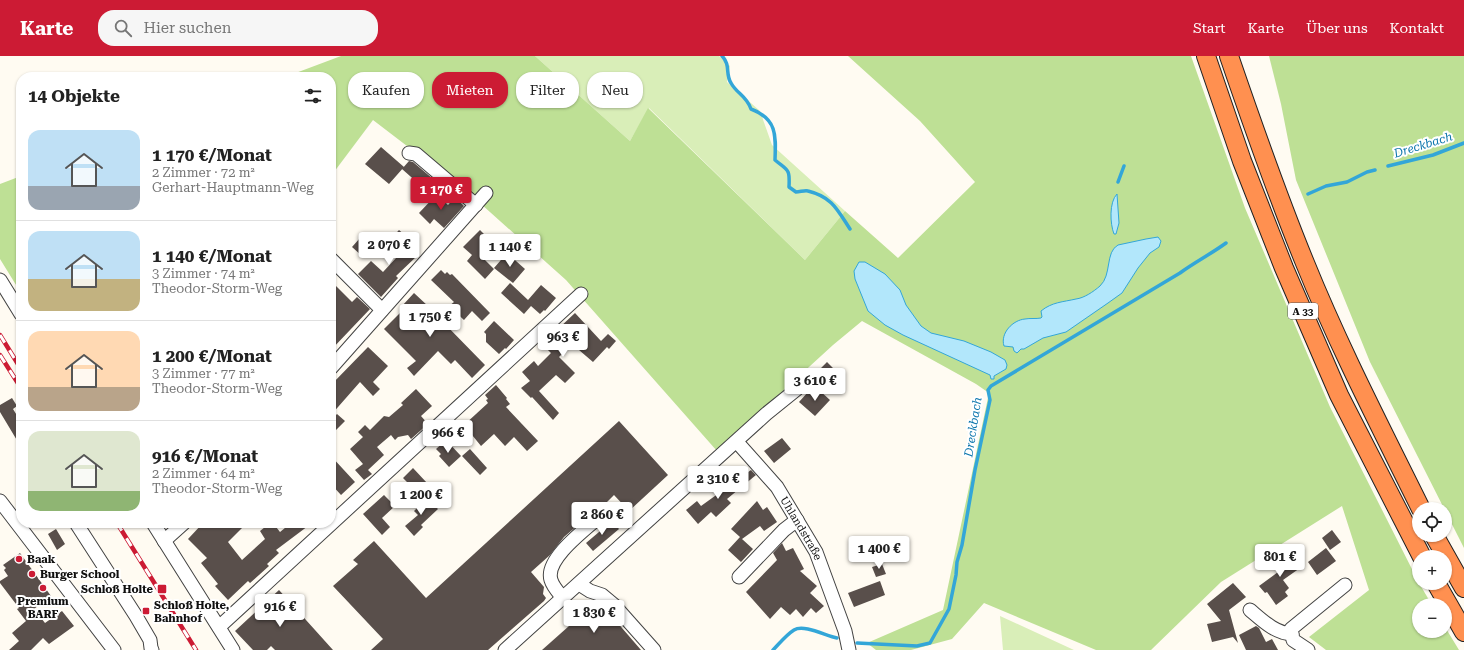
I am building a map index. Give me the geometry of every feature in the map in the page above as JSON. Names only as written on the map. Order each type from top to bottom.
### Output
[{"type":"highway","name":"A 33","points":[[1206,56],[1242,161],[1287,275],[1339,395],[1418,550]]},
{"type":"highway","name":"A 33","points":[[1229,56],[1264,158],[1306,264],[1363,392],[1418,502]]},
{"type":"highway","points":[[1438,542],[1464,588]]},
{"type":"highway","points":[[1440,590],[1464,632]]},
{"type":"street","points":[[409,153],[416,154],[476,205]]},
{"type":"street","points":[[336,362],[486,193]]},
{"type":"street","points":[[336,263],[382,310]]},
{"type":"street","points":[[0,280],[16,306]]},
{"type":"street","points":[[336,519],[581,294]]},
{"type":"street","points":[[505,650],[737,442],[766,414],[797,389]]},
{"type":"street","name":"Uhlandstraße","points":[[737,442],[777,487],[816,552],[845,631],[849,650]]},
{"type":"street","points":[[0,501],[16,517]]},
{"type":"street","points":[[564,598],[555,588],[551,580],[550,570],[554,561],[570,543],[606,512]]},
{"type":"street","points":[[739,578],[784,530],[797,520]]},
{"type":"street","points":[[26,528],[114,650]]},
{"type":"street","points":[[79,528],[147,634],[150,640],[150,649]]},
{"type":"street","points":[[156,528],[233,650]]},
{"type":"street","points":[[164,541],[178,528]]},
{"type":"street","points":[[219,627],[327,528]]},
{"type":"street","points":[[582,581],[590,591],[602,595],[614,605],[654,650]]},
{"type":"street","points":[[1308,650],[1293,640],[1291,629],[1345,585]]},
{"type":"street","points":[[1250,610],[1269,626],[1283,634],[1292,634]]},
{"type":"green space","points":[[341,56],[535,56],[553,72],[516,72],[516,108],[579,108],[579,95],[587,103],[587,108],[593,108],[630,141],[648,108],[805,260],[845,211],[898,258],[975,182],[920,121],[848,56],[1191,56],[1245,208],[1330,407],[1412,569],[1412,590],[1423,590],[1428,598],[1412,598],[1412,638],[1452,638],[1459,650],[1326,650],[1309,637],[1369,590],[1342,506],[1221,582],[1151,650],[1096,650],[984,603],[952,639],[911,650],[876,650],[867,643],[943,610],[989,393],[976,384],[862,321],[833,345],[717,451],[566,280],[471,195],[373,120],[336,169],[336,72],[298,72]]},
{"type":"green space","points":[[535,56],[719,56],[730,66],[727,82],[760,111],[772,145],[845,211],[805,260],[649,108],[630,141],[593,108],[643,108],[643,72],[587,72],[587,103],[579,95],[579,72],[553,72]]},
{"type":"green space","points":[[1269,56],[1464,56],[1464,548],[1452,524],[1452,502],[1441,502],[1370,362],[1296,180],[1281,104]]},
{"type":"green space","points":[[16,178],[16,285],[0,259],[0,184]]},
{"type":"green space","points":[[1000,616],[1074,650],[1003,650]]},
{"type":"water","points":[[1117,194],[1119,223],[1116,234],[1114,234],[1111,208]]},
{"type":"water","points":[[1158,237],[1161,241],[1159,247],[1150,253],[1138,268],[1122,293],[1108,303],[1066,332],[1043,338],[1024,349],[1021,349],[1017,353],[1014,351],[1013,347],[1004,346],[1004,336],[1008,328],[1016,322],[1025,319],[1041,318],[1041,311],[1045,308],[1082,297],[1100,286],[1106,276],[1111,253],[1118,245]]},
{"type":"water","points":[[859,262],[865,262],[885,274],[900,290],[906,305],[921,326],[931,333],[964,341],[991,352],[1005,360],[1007,365],[1006,369],[994,376],[994,379],[991,379],[990,375],[903,335],[885,325],[868,311],[855,279],[854,271]]},
{"type":"building","points":[[381,147],[404,167],[389,184],[365,164]]},
{"type":"building","points":[[409,161],[413,162],[439,184],[429,195],[402,169]]},
{"type":"building","points":[[437,194],[448,205],[455,197],[464,206],[444,228],[434,219],[430,224],[419,213]]},
{"type":"building","points":[[399,230],[407,237],[402,242],[417,256],[396,276],[398,278],[381,297],[358,274],[371,261],[383,272],[396,258],[384,246]]},
{"type":"building","points":[[480,230],[492,242],[480,255],[494,269],[485,279],[467,261],[472,255],[463,247]]},
{"type":"building","points":[[360,238],[370,247],[362,256],[352,247]]},
{"type":"building","points":[[507,253],[525,269],[513,283],[494,268]]},
{"type":"building","points":[[441,270],[445,274],[447,272],[450,275],[452,274],[490,313],[482,321],[472,311],[464,320],[449,306],[454,302],[431,280]]},
{"type":"building","points":[[510,283],[528,300],[541,285],[556,298],[545,311],[544,310],[540,314],[531,306],[524,314],[501,293]]},
{"type":"building","points":[[336,286],[352,302],[357,297],[370,309],[336,345]]},
{"type":"building","points":[[414,293],[443,320],[442,321],[485,365],[472,378],[455,360],[451,364],[438,351],[414,376],[407,368],[416,361],[384,329],[405,308],[402,306]]},
{"type":"building","points":[[575,313],[601,341],[608,334],[616,341],[609,349],[607,347],[593,362],[572,344],[559,357],[575,373],[565,383],[556,375],[539,391],[559,413],[553,420],[532,397],[531,398],[521,388],[530,381],[522,372],[534,361],[538,366],[551,353],[542,344]]},
{"type":"building","points":[[494,321],[514,340],[499,354],[486,342],[486,334],[484,332]]},
{"type":"building","points":[[368,347],[388,366],[373,382],[380,389],[373,396],[360,382],[336,409],[336,380]]},
{"type":"building","points":[[827,362],[837,372],[829,380],[818,371]]},
{"type":"building","points":[[496,385],[510,404],[506,407],[538,441],[527,451],[514,437],[505,446],[494,434],[481,446],[464,425],[488,403],[486,400],[488,399],[485,395]]},
{"type":"building","points":[[416,389],[432,406],[421,416],[428,424],[411,439],[408,435],[398,437],[395,440],[391,435],[377,447],[384,455],[368,470],[372,474],[364,480],[355,470],[363,464],[350,449],[363,437],[358,432],[365,425],[370,430],[384,416],[389,417],[403,405],[401,403]]},
{"type":"building","points":[[819,390],[830,400],[815,416],[799,402],[808,392],[813,397]]},
{"type":"building","points":[[12,398],[16,404],[16,407],[13,409],[16,414],[16,439],[0,412],[0,405]]},
{"type":"building","points":[[337,414],[345,421],[336,430]]},
{"type":"building","points":[[619,421],[668,475],[629,511],[614,495],[564,537],[550,555],[531,572],[544,587],[543,594],[546,598],[544,601],[488,650],[371,650],[383,639],[333,586],[358,564],[353,560],[374,541],[426,598]]},
{"type":"building","points":[[782,438],[791,449],[774,463],[764,451]]},
{"type":"building","points":[[446,440],[461,456],[449,467],[439,456],[441,454],[436,449]]},
{"type":"building","points":[[470,449],[487,468],[480,475],[462,456]]},
{"type":"building","points":[[336,461],[355,482],[341,495],[336,490]]},
{"type":"building","points":[[413,468],[427,483],[424,487],[426,489],[418,497],[406,485],[408,483],[403,478]]},
{"type":"building","points":[[751,470],[756,475],[727,499],[731,503],[716,517],[711,512],[698,524],[686,510],[697,501],[701,506]]},
{"type":"building","points":[[384,495],[395,506],[382,518],[390,527],[382,535],[363,514]]},
{"type":"building","points":[[427,498],[438,509],[421,525],[423,527],[414,536],[405,526],[418,515],[414,511]]},
{"type":"building","points":[[757,501],[763,510],[767,507],[777,522],[764,531],[760,526],[742,539],[753,549],[741,562],[728,550],[740,537],[731,529]]},
{"type":"building","points":[[612,521],[619,529],[593,551],[586,543]]},
{"type":"building","points":[[198,528],[242,528],[228,542],[242,560],[265,539],[260,531],[264,528],[277,528],[280,532],[285,528],[305,528],[276,550],[279,553],[267,564],[269,566],[250,583],[248,581],[228,600],[215,586],[218,584],[201,563],[207,558],[188,539]]},
{"type":"building","points":[[56,529],[65,544],[57,550],[48,534]]},
{"type":"building","points":[[1332,530],[1341,542],[1330,550],[1322,538]]},
{"type":"building","points":[[782,543],[786,551],[793,548],[804,569],[800,571],[817,586],[810,593],[824,606],[816,613],[811,608],[803,617],[796,609],[790,615],[781,607],[770,619],[746,592],[777,560],[773,553]]},
{"type":"building","points":[[1326,548],[1336,561],[1317,575],[1308,562]]},
{"type":"building","points":[[20,553],[51,596],[34,609],[45,623],[62,611],[74,626],[49,644],[43,638],[31,650],[9,650],[19,641],[12,633],[26,621],[17,609],[19,608],[0,581],[8,576],[4,570],[6,568],[3,565]]},
{"type":"building","points":[[1282,553],[1287,560],[1291,556],[1300,568],[1283,580],[1289,588],[1285,592],[1288,596],[1276,605],[1267,592],[1265,593],[1259,586],[1278,572],[1271,561]]},
{"type":"building","points":[[882,564],[886,574],[876,577],[872,567]]},
{"type":"building","points":[[880,581],[885,595],[854,607],[848,593]]},
{"type":"building","points":[[1233,583],[1246,597],[1229,610],[1238,643],[1233,637],[1212,642],[1207,624],[1221,621],[1207,604]]},
{"type":"building","points":[[279,590],[333,650],[275,650],[271,646],[267,650],[253,650],[235,631]]},
{"type":"building","points":[[596,602],[603,606],[641,650],[542,650]]},
{"type":"building","points":[[1256,626],[1259,628],[1266,642],[1272,639],[1278,650],[1246,650],[1239,635]]},
{"type":"waterway","points":[[722,56],[725,59],[729,80],[733,87],[747,101],[751,109],[760,113],[770,123],[775,136],[775,160],[787,170],[789,176],[789,187],[796,192],[807,191],[828,200],[850,229]]},
{"type":"waterway","name":"Dreckbach","points":[[1388,166],[1433,155],[1464,143]]},
{"type":"waterway","points":[[1118,182],[1124,166]]},
{"type":"waterway","name":"Dreckbach","points":[[1308,194],[1326,186],[1347,182],[1367,172],[1375,170]]},
{"type":"waterway","name":"Dreckbach","points":[[857,643],[917,646],[930,643],[949,609],[975,470],[990,400],[988,390],[991,386],[1180,273],[1226,243]]},
{"type":"waterway","name":"Dreckbach","points":[[773,650],[788,634],[794,630],[803,628],[837,638]]},
{"type":"railway","points":[[0,335],[16,361]]},
{"type":"railway","points":[[0,355],[16,380]]},
{"type":"railway","points":[[120,528],[196,650]]},
{"type":"place","name":"Baak","points":[[19,559]]},
{"type":"place","name":"Burger School","points":[[32,574]]},
{"type":"place","name":"Premium BARF","points":[[43,588]]},
{"type":"place","name":"Schloß Holte","points":[[162,589]]},
{"type":"place","name":"Schloß Holte, Bahnhof","points":[[146,611]]}]
